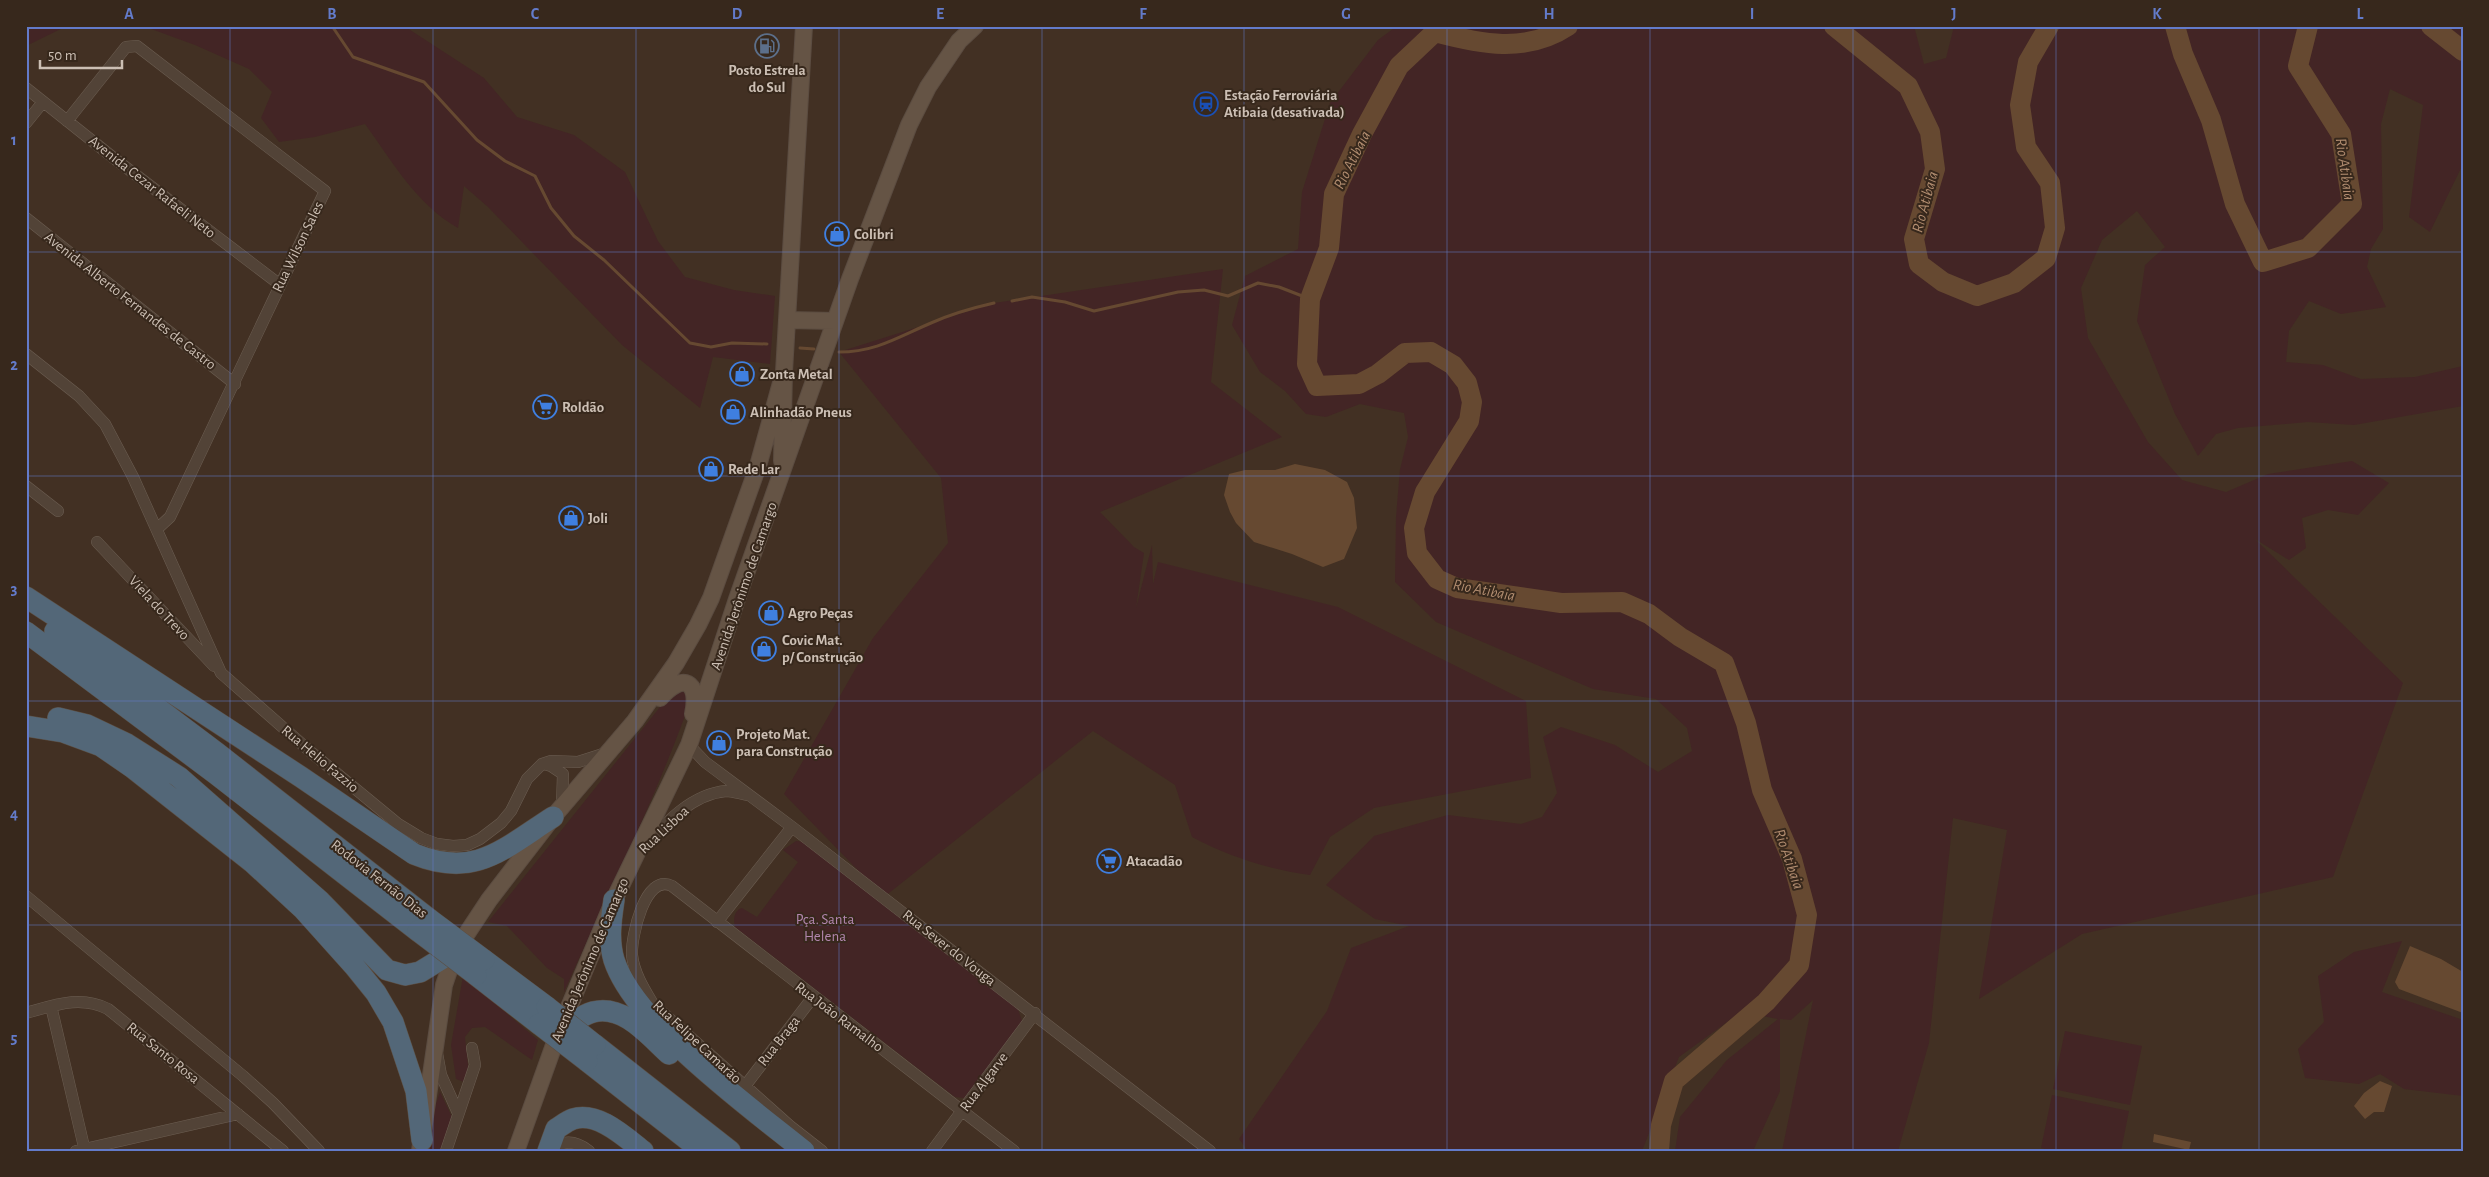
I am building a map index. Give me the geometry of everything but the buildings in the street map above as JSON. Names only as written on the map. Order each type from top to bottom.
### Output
[{"type":"highway","points":[[26,597],[293,771],[414,854],[434,862],[451,865],[470,864],[512,844],[558,812]]},
{"type":"highway","name":"Rodovia Fernão Dias","points":[[26,609],[217,753],[423,925]]},
{"type":"highway","name":"Rodovia Fernão Dias","points":[[26,632],[423,925],[591,1053],[730,1151]]},
{"type":"highway","points":[[26,648],[84,684],[216,774]]},
{"type":"highway","points":[[26,714],[40,714],[87,725],[127,744],[179,777],[320,901],[387,970],[405,975],[420,972],[456,950]]},
{"type":"highway","points":[[26,726],[63,732],[101,746],[133,768],[252,862],[303,909],[376,993],[393,1022],[416,1091],[421,1145]]},
{"type":"highway","points":[[614,900],[610,932],[614,960],[634,997],[658,1024],[702,1067],[804,1151]]},
{"type":"highway","points":[[548,1021],[608,1010],[624,1016],[694,1078],[786,1151]]},
{"type":"highway","name":"Rodovia Fernão Dias","points":[[591,1053],[702,1151]]},
{"type":"highway","points":[[549,1151],[556,1129],[574,1118],[592,1120],[612,1126],[643,1151]]},
{"type":"main road","points":[[781,478],[784,372],[804,26]]},
{"type":"main road","name":"Avenida Jerônimo de Camargo","points":[[516,1151],[548,1021],[614,900],[690,742],[737,598],[836,321],[909,125],[928,87],[959,41],[974,26]]},
{"type":"main road","points":[[787,320],[836,321]]},
{"type":"main road","points":[[421,1145],[444,986],[456,950],[489,900],[558,812],[635,721],[676,663],[711,598],[758,466],[784,372]]},
{"type":"main road","points":[[737,598],[752,543],[752,529],[749,518],[742,512]]},
{"type":"main road","points":[[635,721],[648,712],[667,691],[682,681],[689,684],[695,691],[696,701],[690,742]]},
{"type":"street","name":"Rua Wilson Sales","points":[[67,121],[126,47],[137,46],[325,191],[279,284],[235,384],[170,517],[157,528]]},
{"type":"street","name":"Avenida Cezar Rafaeli Neto","points":[[26,88],[279,284]]},
{"type":"street","points":[[26,124],[44,102]]},
{"type":"street","name":"Avenida Alberto Fernandes de Castro","points":[[26,218],[235,384]]},
{"type":"street","name":"Rua Helio Fazzio","points":[[26,354],[79,396],[105,424],[157,528],[221,673],[312,753],[398,824],[421,838],[437,844],[467,845],[492,831],[511,811],[533,770],[542,764]]},
{"type":"street","points":[[26,486],[58,511]]},
{"type":"street","name":"Viela do Trevo","points":[[97,542],[221,673]]},
{"type":"street","name":"Rua Sever do Vouga","points":[[690,742],[705,762],[1035,1013],[1210,1151]]},
{"type":"street","points":[[542,764],[551,761],[578,762],[610,751]]},
{"type":"street","points":[[542,764],[551,766],[563,774],[558,812]]},
{"type":"street","name":"Rua Lisboa","points":[[634,859],[658,831],[685,808],[708,794],[728,791],[752,796]]},
{"type":"street","points":[[717,922],[792,827]]},
{"type":"street","name":"Rua João Ramalho","points":[[666,883],[1014,1151]]},
{"type":"street","name":"Rua Felipe Camarão","points":[[666,883],[660,884],[649,895],[638,916],[633,936],[632,956],[639,980],[653,1004],[822,1151]]},
{"type":"street","points":[[26,896],[274,1102],[319,1151]]},
{"type":"street","name":"Rua Braga","points":[[745,1086],[813,997]]},
{"type":"street","name":"Rua Santo Rosa","points":[[26,1012],[80,1001],[95,1002],[108,1009],[283,1151]]},
{"type":"street","points":[[51,1006],[82,1150],[238,1114]]},
{"type":"street","name":"Rua Algarve","points":[[932,1151],[1035,1013]]},
{"type":"street","points":[[436,1047],[441,1075],[458,1112]]},
{"type":"street","points":[[446,1151],[475,1065],[472,1048]]},
{"type":"street","points":[[549,1151],[562,1143],[572,1142],[590,1151]]},
{"type":"green space","points":[[26,26],[67,26],[28,45]]},
{"type":"green space","points":[[143,26],[404,26],[484,78],[517,117],[574,135],[625,172],[658,241],[685,277],[734,290],[775,296],[770,364],[713,357],[700,408],[622,345],[488,207],[464,186],[458,228],[443,218],[417,194],[395,167],[365,124],[315,137],[279,142],[261,118],[272,92],[249,69],[195,45]]},
{"type":"green space","points":[[1397,26],[1914,26],[1924,64],[1946,58],[1954,26],[2463,26],[2463,164],[2430,232],[2409,217],[2423,105],[2390,89],[2381,124],[2383,229],[2371,249],[2367,267],[2386,307],[2341,314],[2309,301],[2289,331],[2286,362],[2323,365],[2361,379],[2415,377],[2463,366],[2463,406],[2354,425],[2308,422],[2238,428],[2216,434],[2198,456],[2175,414],[2137,321],[2145,265],[2165,247],[2137,211],[2102,240],[2081,288],[2088,338],[2148,442],[2182,480],[2226,492],[2268,474],[2352,461],[2389,483],[2358,515],[2328,510],[2302,518],[2306,548],[2289,560],[2255,539],[2403,683],[2333,877],[2082,934],[1979,999],[2007,830],[1953,818],[1929,1043],[1898,1151],[1782,1151],[1813,1000],[1791,1020],[1780,1019],[1780,1091],[1753,1151],[1675,1151],[1680,1117],[1727,1060],[1778,1019],[1741,1012],[1679,1057],[1642,1151],[1248,1151],[1239,1139],[1327,1011],[1351,948],[1409,926],[1375,919],[1326,885],[1374,836],[1448,815],[1521,824],[1542,817],[1557,793],[1543,737],[1561,727],[1615,745],[1658,772],[1692,751],[1687,728],[1656,699],[1593,689],[1436,622],[1395,582],[1396,517],[1400,469],[1408,437],[1404,413],[1360,404],[1326,417],[1306,414],[1285,391],[1260,372],[1232,325],[1245,276],[1298,249],[1302,192],[1330,103],[1378,40]]},
{"type":"green space","points":[[1223,269],[1211,382],[1282,437],[1100,512],[1134,547],[1144,553],[1136,608],[1152,545],[1153,584],[1158,562],[1338,607],[1526,701],[1531,778],[1374,808],[1330,837],[1310,875],[1250,861],[1221,851],[1192,837],[1175,785],[1093,731],[884,897],[784,794],[873,638],[948,543],[941,478],[839,352],[994,303]]},
{"type":"green space","points":[[680,689],[691,699],[677,736],[647,810],[564,992],[564,979],[547,968],[507,926],[488,922],[672,692]]},
{"type":"green space","name":"Pça. Santa Helena","points":[[796,841],[805,842],[1018,1009],[1023,1024],[964,1098],[955,1097],[735,927],[734,918],[737,911],[742,908],[757,917],[798,862],[783,850]]},
{"type":"green space","points":[[2402,941],[2382,992],[2463,1020],[2463,1096],[2404,1089],[2380,1074],[2359,1084],[2305,1078],[2298,1049],[2324,1022],[2318,976],[2354,952]]},
{"type":"green space","points":[[463,976],[538,1040],[532,1060],[485,1027],[472,1028],[465,1037],[469,1074],[464,1082],[456,1079],[451,1045]]},
{"type":"green space","points":[[2065,1031],[2142,1046],[2130,1105],[2053,1089]]},
{"type":"green space","points":[[440,1092],[453,1119],[442,1151],[426,1151],[433,1112]]},
{"type":"green space","points":[[2052,1095],[2129,1111],[2121,1151],[2053,1151],[2041,1148]]},
{"type":"shaded area","points":[[1295,464],[1325,470],[1347,482],[1354,498],[1357,528],[1344,559],[1323,567],[1292,554],[1254,542],[1236,523],[1230,512],[1224,495],[1229,474],[1245,470],[1275,470]]},
{"type":"shaded area","points":[[2410,946],[2441,959],[2463,972],[2463,1013],[2399,989],[2395,982]]},
{"type":"shaded area","points":[[2380,1081],[2392,1086],[2384,1112],[2374,1112],[2365,1119],[2354,1106],[2364,1093]]},
{"type":"shaded area","points":[[2154,1134],[2191,1142],[2189,1150],[2153,1142]]},
{"type":"waterway","points":[[332,26],[353,57],[424,82],[477,140],[505,161],[535,176],[551,208],[574,236],[604,260],[690,343],[711,347],[732,343],[767,344]]},
{"type":"waterway","name":"Rio Atibaia","points":[[1568,26],[1552,35],[1536,40],[1503,44],[1486,43],[1435,32],[1399,66],[1362,134],[1334,194],[1329,248],[1310,299],[1307,364],[1317,386],[1359,384],[1378,374],[1405,353],[1431,352],[1453,365],[1467,383],[1472,402],[1469,421],[1425,492],[1414,528],[1417,553],[1437,579],[1457,588],[1561,603],[1622,602],[1649,614],[1680,637],[1724,663],[1746,723],[1762,790],[1792,859],[1807,915],[1799,965],[1766,1002],[1674,1081],[1661,1125],[1659,1151]]},
{"type":"waterway","name":"Rio Atibaia","points":[[1834,26],[1908,86],[1930,132],[1935,169],[1914,239],[1919,264],[1943,282],[1977,296],[2014,283],[2046,258],[2055,228],[2050,183],[2026,147],[2020,105],[2028,62],[2049,26]]},
{"type":"waterway","name":"Rio Atibaia","points":[[2175,26],[2183,54],[2211,120],[2235,204],[2263,262],[2308,248],[2352,204],[2341,134],[2298,66],[2308,26]]},
{"type":"waterway","name":"Rio Atibaia","points":[[2431,26],[2463,51]]},
{"type":"waterway","points":[[1012,301],[1032,297],[1065,302],[1094,311],[1178,292],[1204,290],[1228,296],[1258,283],[1279,287],[1310,299]]},
{"type":"waterway","points":[[839,352],[876,347],[946,317],[994,303]]},
{"type":"waterway","points":[[800,348],[814,349]]},
{"type":"place","name":"Posto Estrela do Sul","points":[[767,46]]},
{"type":"place","name":"Estação Ferroviária Atibaia (desativada)","points":[[1206,104]]},
{"type":"place","name":"Colibri","points":[[837,234]]},
{"type":"place","name":"Zonta Metal","points":[[742,374]]},
{"type":"place","name":"Roldão","points":[[545,407]]},
{"type":"place","name":"Alinhadão Pneus","points":[[733,412]]},
{"type":"place","name":"Rede Lar","points":[[711,469]]},
{"type":"place","name":"Joli","points":[[571,518]]},
{"type":"place","name":"Agro Peças","points":[[771,613]]},
{"type":"place","name":"Covic Mat. p/ Construção","points":[[764,649]]},
{"type":"place","name":"Projeto Mat. para Construção","points":[[719,743]]},
{"type":"place","name":"Atacadão","points":[[1109,861]]}]
